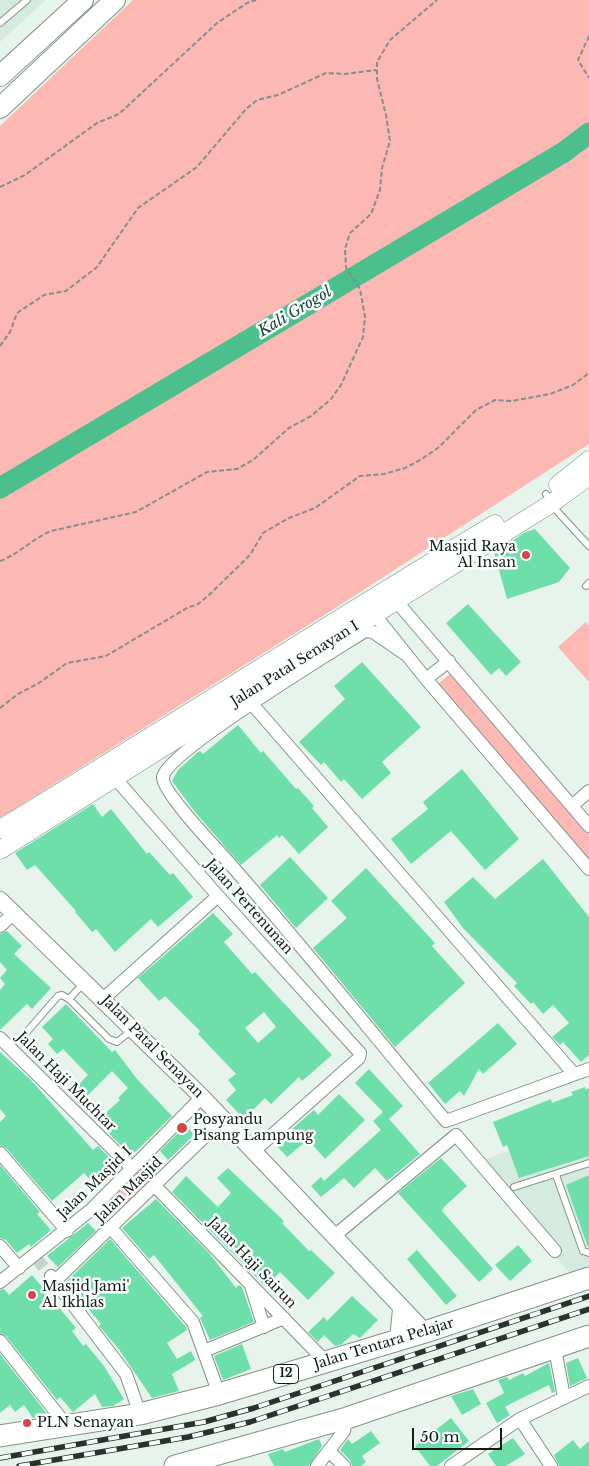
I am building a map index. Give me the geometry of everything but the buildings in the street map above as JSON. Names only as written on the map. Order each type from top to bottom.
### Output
[{"type":"highway","name":"Jalan Tentara Pelajar","points":[[0,1436],[140,1414],[219,1394],[425,1332],[589,1278]]},
{"type":"highway","points":[[175,1466],[346,1418],[556,1349],[589,1336]]},
{"type":"main road","points":[[0,76],[23,57],[83,0]]},
{"type":"main road","points":[[0,108],[116,0]]},
{"type":"main road","points":[[23,57],[21,62],[24,71],[32,75],[37,74]]},
{"type":"main road","name":"Jalan Patal Senayan I","points":[[549,498],[589,460]]},
{"type":"main road","name":"Jalan Patal Senayan I","points":[[0,829],[549,498],[588,479]]},
{"type":"main road","name":"Jalan Patal Senayan I","points":[[0,850],[115,778],[369,608]]},
{"type":"street","points":[[390,595],[449,661],[589,826]]},
{"type":"street","points":[[369,608],[426,679],[589,869]]},
{"type":"street","points":[[405,654],[373,632],[364,631],[252,704],[170,766],[163,776],[165,785],[186,815],[272,912],[446,1121],[589,1070]]},
{"type":"street","points":[[426,679],[449,661]]},
{"type":"street","points":[[252,704],[574,1074]]},
{"type":"street","name":"Jalan Pertenunan","points":[[115,778],[218,896],[354,1044],[361,1055],[254,1151]]},
{"type":"street","points":[[572,806],[589,791]]},
{"type":"street","points":[[103,999],[218,896]]},
{"type":"street","name":"Jalan Patal Senayan","points":[[0,900],[202,1097],[401,1309],[425,1332]]},
{"type":"street","points":[[0,926],[14,913]]},
{"type":"street","name":"Jalan Haji Muchtar","points":[[0,1038],[132,1168]]},
{"type":"street","name":"Jalan Masjid I","points":[[0,1282],[35,1257],[92,1209],[202,1097]]},
{"type":"street","name":"Jalan Masjid","points":[[140,1414],[126,1374],[53,1279],[111,1228],[223,1119]]},
{"type":"street","points":[[334,1237],[456,1136],[555,1251]]},
{"type":"street","points":[[0,1153],[67,1231]]},
{"type":"street","name":"Jalan Haji Sairun","points":[[155,1186],[326,1362]]},
{"type":"street","points":[[111,1228],[186,1312],[198,1333],[219,1394]]},
{"type":"street","points":[[0,1246],[19,1268]]},
{"type":"street","points":[[251,1284],[264,1327]]},
{"type":"street","points":[[398,1340],[401,1309]]},
{"type":"street","points":[[204,1351],[284,1318]]},
{"type":"street","points":[[0,1341],[67,1426]]},
{"type":"street","points":[[556,1349],[564,1397]]},
{"type":"street","points":[[458,1464],[520,1419],[589,1386]]},
{"type":"street","points":[[316,1466],[344,1431],[346,1418]]},
{"type":"street","points":[[520,1419],[551,1466]]},
{"type":"street","points":[[329,1451],[344,1466]]},
{"type":"lane","points":[[0,23],[27,0]]},
{"type":"lane","points":[[549,498],[589,546]]},
{"type":"lane","points":[[69,999],[85,981]]},
{"type":"lane","points":[[24,1034],[58,996],[62,995],[69,999],[113,1042],[117,1042],[133,1029]]},
{"type":"lane","points":[[514,1187],[589,1164]]},
{"type":"lane","points":[[556,1174],[582,1251],[589,1253]]},
{"type":"path","points":[[0,187],[25,175],[97,123],[119,114],[217,23],[247,3],[256,0]]},
{"type":"path","points":[[0,561],[10,557],[40,536],[76,525],[111,520],[136,512],[207,472],[237,469],[253,460],[289,428],[311,416],[331,399],[341,385],[363,337],[365,317],[360,289],[346,268],[344,249],[350,233],[371,214],[380,190],[382,168],[390,141],[377,79],[377,62],[390,40],[430,8],[437,0]]},
{"type":"path","points":[[589,36],[578,60],[589,78]]},
{"type":"path","points":[[0,346],[10,332],[17,313],[44,296],[66,291],[98,267],[138,208],[197,167],[246,109],[257,100],[278,95],[326,73],[345,74],[377,70]]},
{"type":"path","points":[[0,708],[18,694],[39,683],[67,663],[106,656],[187,608],[198,604],[250,555],[263,533],[289,518],[315,508],[360,476],[384,474],[405,468],[420,460],[438,448],[476,410],[495,400],[512,401],[550,394],[573,384],[589,372]]},
{"type":"shaded area","points":[[0,0],[46,0],[0,42]]},
{"type":"shaded area","points":[[133,0],[589,0],[589,444],[337,607],[0,818],[0,126]]},
{"type":"shaded area","points":[[30,459],[39,474],[0,497],[0,477]]},
{"type":"shaded area","points":[[586,622],[589,626],[589,682],[558,647]]},
{"type":"shaded area","points":[[452,672],[589,832],[589,859],[438,684]]},
{"type":"shaded area","points":[[589,1120],[589,1268],[571,1274],[473,1164]]},
{"type":"shaded area","points":[[138,1167],[154,1183],[126,1210],[110,1194]]},
{"type":"waterway","name":"Kali Grogol","points":[[0,488],[564,152],[589,133]]},
{"type":"tunnel","points":[[36,1258],[51,1276]]},
{"type":"railway","points":[[0,1458],[204,1422],[254,1408],[589,1296]]},
{"type":"railway","points":[[19,1466],[188,1437],[250,1422],[589,1309]]},
{"type":"place","name":"Masjid Raya Al Insan","points":[[526,555]]},
{"type":"place","name":"Posyandu Pisang Lampung","points":[[182,1128]]},
{"type":"place","name":"Masjid Jami' Al Ikhlas","points":[[32,1295]]},
{"type":"place","name":"PLN Senayan","points":[[27,1423]]}]
